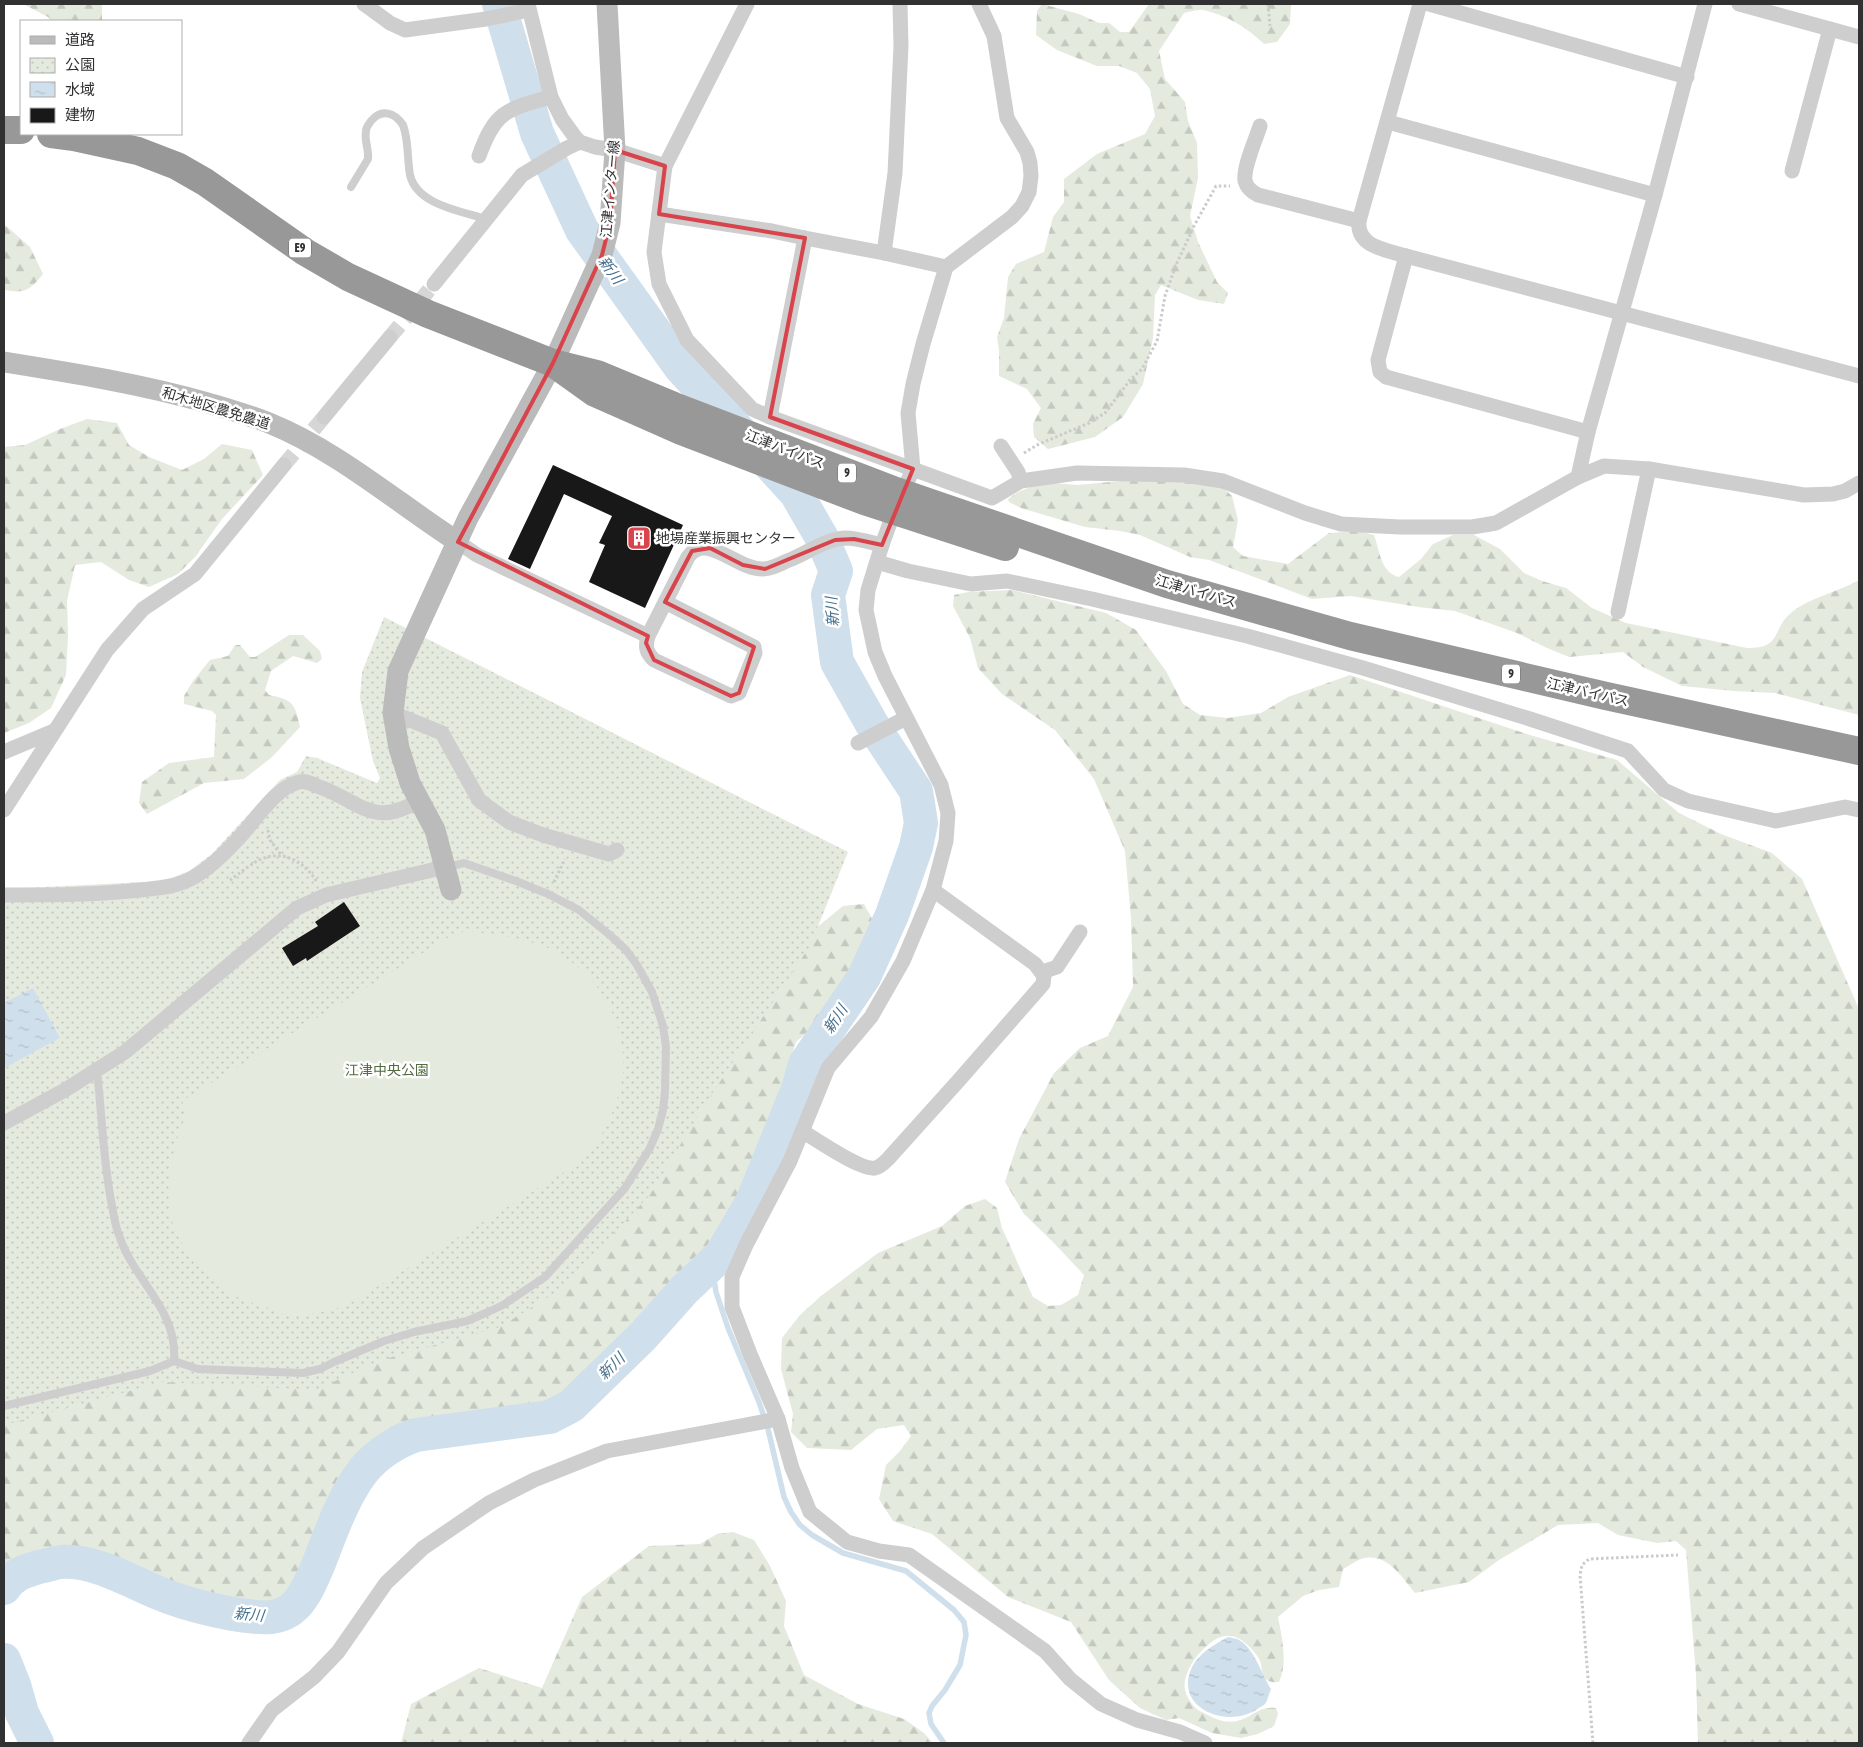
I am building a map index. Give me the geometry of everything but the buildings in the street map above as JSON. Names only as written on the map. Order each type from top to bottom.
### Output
[{"type":"highway","points":[[4,130],[20,130]]},
{"type":"highway","name":"E9","points":[[59,135],[138,151],[177,166],[205,182],[305,252],[348,277],[428,314],[553,363]]},
{"type":"highway","name":"江津バイパス","points":[[553,363],[597,374],[678,419],[896,491],[1020,542],[1350,636],[1606,696],[1859,751]]},
{"type":"street","points":[[364,4],[390,23],[405,30],[486,19],[527,8],[548,98],[562,119],[574,145]]},
{"type":"street","name":"江津インター線","points":[[451,890],[435,830],[410,783],[399,748],[393,713],[398,671],[468,518],[553,363],[602,255],[610,223],[615,150],[607,4]]},
{"type":"street","points":[[747,4],[665,166],[654,252],[659,284],[687,340],[752,409],[770,417],[992,498],[1021,481],[1077,473],[1184,475],[1223,481],[1297,510],[1341,524],[1400,527],[1472,527],[1496,523],[1578,477],[1604,466],[1649,469],[1804,495],[1833,494],[1859,483]]},
{"type":"street","points":[[884,253],[895,173],[901,46],[900,4]]},
{"type":"street","points":[[979,4],[994,36],[1007,118],[1027,152],[1032,176],[1029,192],[1022,206],[1012,217],[991,235],[946,267],[922,344],[908,413],[913,469],[882,545],[868,590],[866,610],[875,652],[885,676],[899,722],[941,785],[947,806],[948,825],[946,842],[932,890],[903,961],[871,1016],[828,1068],[790,1161],[746,1245],[732,1277],[732,1307],[778,1419],[792,1468],[810,1512],[847,1542],[879,1551],[910,1556],[1045,1651],[1070,1679],[1100,1704],[1137,1720],[1180,1732],[1205,1743]]},
{"type":"street","points":[[1420,4],[1359,221],[1360,234],[1368,244],[1406,256],[1859,376]]},
{"type":"street","points":[[1429,4],[1687,77]]},
{"type":"street","points":[[1578,477],[1588,432],[1655,195],[1705,4]]},
{"type":"street","points":[[1740,4],[1859,37]]},
{"type":"street","points":[[1792,171],[1830,29]]},
{"type":"street","points":[[479,156],[485,138],[499,117],[515,108],[548,98]]},
{"type":"street","points":[[1388,122],[1655,195]]},
{"type":"street","points":[[1260,126],[1246,169],[1245,180],[1252,192],[1359,221]]},
{"type":"street","points":[[434,284],[522,175],[574,145],[615,150],[665,166]]},
{"type":"street","points":[[658,214],[772,231],[946,267]]},
{"type":"street","points":[[770,417],[805,238]]},
{"type":"street","points":[[1406,256],[1378,360],[1380,372],[1386,377],[1588,432]]},
{"type":"street","points":[[324,417],[390,337]]},
{"type":"street","name":"和木地区農免農道","points":[[4,362],[89,375],[172,393],[246,414],[270,424],[334,457],[458,542]]},
{"type":"street","points":[[1001,446],[1021,481]]},
{"type":"street","points":[[4,810],[107,650],[127,625],[142,609],[195,574],[284,465]]},
{"type":"street","points":[[1618,612],[1649,469]]},
{"type":"street","points":[[665,602],[754,646],[755,653],[739,693],[731,696],[654,660],[648,655],[645,648],[648,636],[665,602],[688,557],[692,551],[697,548],[710,548],[743,565],[765,569],[835,540],[854,538],[882,545]]},
{"type":"street","points":[[458,542],[486,559],[648,636]]},
{"type":"street","points":[[877,562],[908,571],[971,584],[1007,581],[1092,599],[1247,636],[1363,668],[1628,751],[1664,790],[1688,800],[1776,821],[1846,807],[1859,810]]},
{"type":"street","points":[[393,713],[442,733],[479,800],[509,822],[543,835],[609,854],[617,850]]},
{"type":"street","points":[[863,741],[899,722]]},
{"type":"street","points":[[4,752],[54,731]]},
{"type":"street","points":[[4,895],[108,894],[169,887],[187,881],[202,872],[237,841],[278,793],[291,784],[302,781],[330,790],[378,814],[406,808],[418,801]]},
{"type":"street","points":[[4,1123],[65,1090],[125,1052],[297,908],[326,895],[445,867]]},
{"type":"street","points":[[802,1131],[861,1166],[875,1168],[879,1166],[888,1159],[960,1080],[1041,987],[1044,980],[1042,972],[1035,964],[932,890]]},
{"type":"street","points":[[1042,972],[1053,970],[1057,967],[1080,932]]},
{"type":"street","points":[[249,1743],[272,1710],[314,1677],[338,1652],[386,1583],[423,1548],[489,1503],[534,1480],[607,1451],[778,1419]]},
{"type":"lane","points":[[351,187],[368,158],[366,128],[381,113],[390,113],[400,120],[403,125],[410,175],[422,195],[435,202],[486,219]]},
{"type":"lane","points":[[4,1406],[150,1371],[174,1361],[198,1369],[303,1373],[320,1369],[414,1332],[467,1320],[503,1305],[545,1277],[625,1188],[650,1148],[663,1110],[666,1091],[666,1047],[662,1026],[652,992],[637,965],[626,950],[579,910],[548,894],[464,864],[445,867]]},
{"type":"lane","points":[[97,1070],[105,1170],[118,1233],[123,1248],[162,1310],[174,1338],[174,1361]]},
{"type":"path","points":[[1268,4],[1270,26]]},
{"type":"path","points":[[1011,462],[1037,445],[1089,423],[1104,413],[1130,380],[1142,370],[1157,341],[1165,296],[1176,265],[1212,192],[1216,186],[1248,187]]},
{"type":"path","points":[[268,805],[271,811],[268,829],[270,840],[282,856]]},
{"type":"path","points":[[548,894],[568,854]]},
{"type":"path","points":[[230,880],[264,858],[282,856],[292,859],[311,872],[326,895]]},
{"type":"path","points":[[1593,1743],[1580,1575],[1582,1564],[1589,1559],[1678,1555]]},
{"type":"highlighted area","points":[[615,150],[665,166],[659,214],[805,238],[770,417],[913,469],[882,545],[854,539],[835,540],[765,569],[743,565],[710,548],[692,551],[665,602],[754,647],[739,693],[731,696],[654,660],[646,643],[648,636],[458,542],[553,363],[602,255],[610,223]]},
{"type":"green space","points":[[23,4],[102,4],[102,20],[51,20]]},
{"type":"green space","points":[[1042,4],[1079,14],[1099,23],[1109,23],[1120,32],[1129,32],[1149,4],[1291,5],[1290,24],[1277,42],[1264,44],[1229,19],[1212,12],[1199,10],[1184,13],[1159,51],[1165,79],[1185,102],[1188,121],[1197,143],[1198,178],[1190,216],[1198,242],[1217,282],[1228,293],[1224,304],[1198,300],[1161,285],[1155,295],[1153,338],[1143,384],[1123,417],[1095,437],[1048,449],[1034,437],[1033,424],[1041,408],[1027,389],[999,376],[997,337],[1004,318],[1008,277],[1016,264],[1044,252],[1053,217],[1064,202],[1064,179],[1097,154],[1145,134],[1155,116],[1150,89],[1137,73],[1119,66],[1097,66],[1057,50],[1036,35],[1037,11]]},
{"type":"green space","points":[[4,224],[30,247],[43,274],[26,290],[4,290]]},
{"type":"green space","points":[[87,419],[117,423],[129,445],[149,457],[182,470],[204,459],[222,444],[252,450],[263,475],[222,519],[195,557],[178,574],[149,587],[129,580],[101,562],[75,565],[67,601],[66,675],[51,708],[29,723],[4,733],[4,447],[25,445]]},
{"type":"green space","points":[[1133,480],[1218,483],[1232,496],[1238,520],[1233,547],[1243,556],[1288,564],[1329,533],[1358,531],[1374,535],[1384,566],[1388,571],[1399,577],[1421,559],[1433,544],[1453,535],[1474,535],[1500,549],[1524,573],[1566,588],[1592,608],[1626,623],[1747,648],[1758,647],[1772,642],[1786,618],[1799,607],[1859,580],[1859,715],[1775,693],[1682,686],[1643,667],[1623,652],[1569,657],[1517,633],[1455,611],[1351,596],[1312,599],[1209,560],[1190,557],[1140,535],[1085,527],[1021,508],[1009,502],[1008,499],[1018,492],[1043,482],[1077,485]]},
{"type":"green space","points":[[1012,590],[1106,613],[1136,630],[1166,671],[1183,704],[1200,715],[1228,718],[1261,713],[1288,697],[1350,675],[1530,735],[1617,760],[1679,813],[1721,834],[1772,853],[1802,879],[1859,1009],[1859,1743],[1698,1743],[1696,1675],[1686,1550],[1676,1541],[1657,1543],[1618,1535],[1598,1523],[1558,1525],[1499,1560],[1469,1582],[1415,1593],[1398,1573],[1385,1562],[1370,1557],[1361,1559],[1343,1569],[1339,1587],[1319,1590],[1303,1596],[1278,1617],[1284,1659],[1279,1682],[1272,1682],[1265,1678],[1260,1661],[1253,1650],[1235,1637],[1222,1637],[1215,1640],[1197,1656],[1191,1665],[1185,1680],[1185,1687],[1189,1699],[1197,1709],[1220,1720],[1230,1722],[1239,1721],[1260,1710],[1276,1708],[1278,1714],[1274,1726],[1258,1734],[1241,1738],[1212,1733],[1179,1718],[1166,1720],[1140,1708],[1109,1680],[1071,1622],[1008,1597],[932,1534],[893,1521],[879,1499],[886,1465],[911,1436],[904,1425],[877,1429],[851,1450],[807,1448],[791,1432],[793,1414],[781,1369],[782,1338],[800,1315],[821,1296],[878,1253],[942,1226],[965,1206],[985,1199],[997,1208],[1002,1228],[1033,1297],[1048,1306],[1061,1305],[1078,1295],[1084,1275],[1024,1214],[1005,1182],[1019,1139],[1054,1073],[1080,1048],[1108,1036],[1133,987],[1131,918],[1125,851],[1094,779],[1055,730],[1002,694],[978,668],[970,638],[953,606],[954,595],[968,592]]},
{"type":"green space","name":"江津中央公園","points":[[384,617],[848,852],[810,946],[700,1112],[650,1195],[560,1290],[500,1327],[378,1361],[316,1390],[163,1382],[4,1425],[4,889],[164,881],[189,871],[212,854],[280,780],[297,772],[306,756],[317,758],[377,783],[380,778],[373,761],[360,698],[362,672]]},
{"type":"green space","points":[[289,635],[303,635],[320,651],[322,659],[317,663],[293,656],[271,671],[265,690],[269,695],[292,704],[300,727],[272,757],[244,779],[204,783],[147,814],[139,803],[142,782],[169,763],[214,757],[216,715],[212,711],[184,704],[184,696],[193,681],[210,660],[228,656],[235,645],[240,645],[250,657],[255,657]]},
{"type":"green space","points":[[864,904],[876,926],[868,956],[823,1018],[796,1042],[749,1184],[724,1237],[575,1393],[546,1410],[455,1420],[405,1429],[371,1447],[349,1472],[334,1497],[306,1582],[282,1604],[263,1608],[233,1604],[143,1575],[105,1553],[65,1548],[31,1552],[7,1568],[4,1573],[4,1392],[805,937],[843,906]]},
{"type":"green space","points":[[467,931],[514,938],[537,944],[558,953],[571,961],[592,981],[609,1005],[619,1032],[622,1047],[623,1073],[615,1106],[596,1144],[579,1162],[569,1169],[349,1304],[315,1313],[281,1313],[243,1300],[218,1286],[187,1250],[179,1237],[171,1217],[169,1178],[171,1164],[178,1137],[187,1114],[182,1101],[452,935]]},
{"type":"green space","points":[[733,1532],[754,1540],[770,1566],[786,1601],[784,1626],[804,1675],[858,1704],[904,1719],[924,1733],[933,1743],[401,1743],[411,1704],[479,1668],[542,1688],[582,1597],[649,1546],[700,1544],[717,1534]]},
{"type":"water","points":[[33,988],[60,1038],[4,1068],[4,1003]]},
{"type":"water","points":[[1228,1637],[1239,1640],[1249,1649],[1271,1689],[1263,1706],[1244,1715],[1230,1717],[1205,1711],[1196,1703],[1190,1693],[1188,1681],[1192,1667],[1199,1657]]},
{"type":"waterway","name":"新川","points":[[4,1588],[15,1577],[28,1570],[58,1562],[74,1562],[100,1568],[161,1594],[200,1607],[246,1616],[271,1617],[281,1615],[295,1606],[306,1591],[338,1515],[356,1481],[368,1465],[387,1449],[416,1435],[550,1417],[571,1406],[643,1336],[684,1290],[721,1255],[752,1202],[798,1089],[805,1064],[864,977],[892,915],[916,847],[921,823],[916,791],[873,726],[837,662],[828,595],[836,571],[822,538],[796,493],[681,368],[582,230],[537,133],[499,4]]},
{"type":"waterway","points":[[721,1255],[713,1273],[716,1292],[728,1328],[759,1402],[768,1429],[784,1497],[791,1512],[800,1525],[812,1535],[843,1553],[906,1571],[954,1610],[964,1622],[966,1635],[960,1665],[929,1713],[931,1724],[944,1743]]},
{"type":"waterway","name":"新川","points":[[4,1660],[22,1713],[37,1743]]},
{"type":"tunnel","points":[[390,337],[434,284]]},
{"type":"tunnel","points":[[284,465],[324,417]]},
{"type":"place","name":"地場産業振興センター","points":[[639,538]]}]
